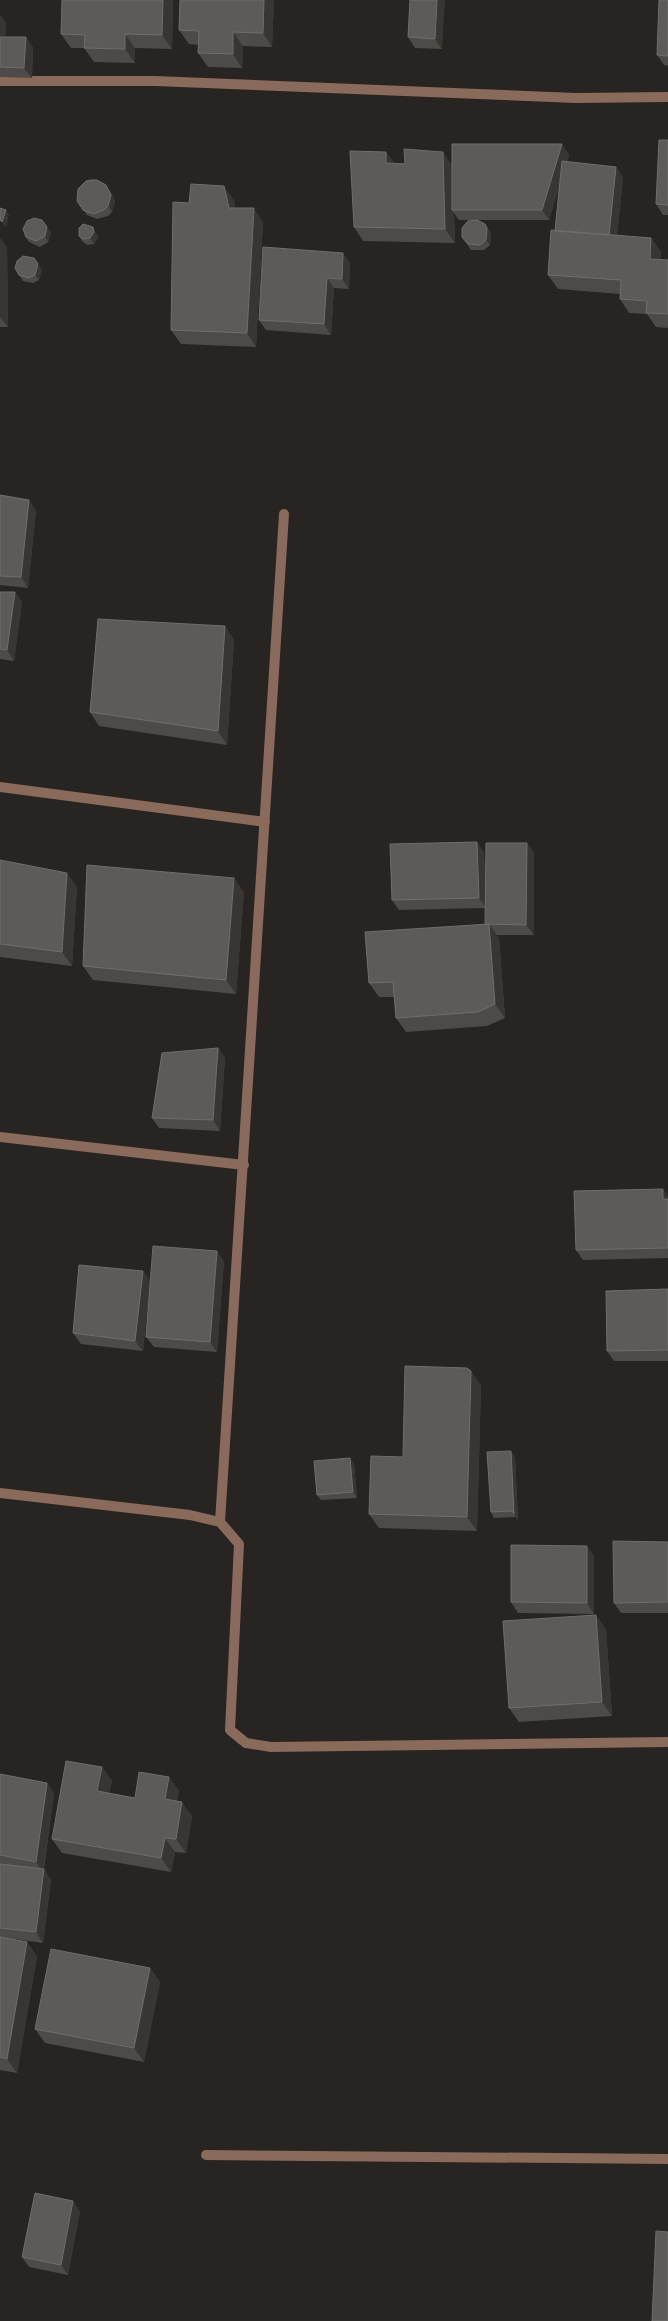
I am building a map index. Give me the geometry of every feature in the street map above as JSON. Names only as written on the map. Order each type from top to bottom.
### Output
[{"type":"street","points":[[0,81],[155,81],[576,98],[668,97]]},
{"type":"street","points":[[220,1522],[244,1165],[284,514]]},
{"type":"street","points":[[0,787],[265,822]]},
{"type":"street","points":[[0,1137],[244,1165]]},
{"type":"street","points":[[0,1493],[190,1516],[220,1522],[239,1544],[230,1730],[246,1743],[271,1747],[668,1742]]},
{"type":"street","points":[[206,2155],[668,2159]]},
{"type":"building","points":[[62,0],[163,0],[162,35],[125,34],[125,49],[84,48],[85,35],[61,34]]},
{"type":"building","points":[[180,0],[264,0],[263,33],[233,32],[233,54],[198,53],[199,31],[179,30]]},
{"type":"building","points":[[410,0],[437,0],[435,39],[408,37]]},
{"type":"building","points":[[659,0],[668,0],[668,56],[657,55]]},
{"type":"building","points":[[0,37],[26,37],[24,68],[0,67]]},
{"type":"building","points":[[659,140],[668,140],[668,205],[656,204]]},
{"type":"building","points":[[452,144],[562,144],[542,210],[452,210]]},
{"type":"building","points":[[404,149],[443,152],[445,229],[354,227],[350,151],[386,152],[386,163],[405,164]]},
{"type":"building","points":[[562,161],[616,167],[609,235],[555,231]]},
{"type":"building","points":[[97,180],[106,185],[111,195],[108,206],[104,210],[93,214],[83,210],[77,201],[78,189],[86,181]]},
{"type":"building","points":[[191,184],[224,186],[229,208],[254,208],[247,333],[171,330],[173,202],[189,203]]},
{"type":"building","points":[[0,208],[6,210],[2,222],[0,220]]},
{"type":"building","points":[[34,218],[42,220],[47,227],[45,236],[36,241],[26,237],[23,229],[27,221]]},
{"type":"building","points":[[477,220],[485,224],[487,228],[486,240],[480,245],[468,244],[462,237],[462,228],[468,221]]},
{"type":"building","points":[[83,224],[93,227],[94,232],[90,238],[83,239],[79,236],[79,228]]},
{"type":"building","points":[[551,230],[651,238],[650,259],[668,260],[668,314],[646,313],[647,301],[620,299],[621,280],[548,275]]},
{"type":"building","points":[[263,247],[343,253],[342,279],[327,278],[324,324],[259,320]]},
{"type":"building","points":[[23,256],[34,258],[38,264],[35,275],[29,278],[19,275],[15,268],[17,261]]},
{"type":"building","points":[[0,495],[29,500],[21,577],[0,576]]},
{"type":"building","points":[[0,592],[15,592],[7,650],[0,649]]},
{"type":"building","points":[[98,619],[225,626],[218,731],[90,712]]},
{"type":"building","points":[[477,842],[479,898],[392,900],[390,844]]},
{"type":"building","points":[[486,843],[527,843],[526,925],[485,924]]},
{"type":"building","points":[[0,860],[67,873],[62,952],[0,944]]},
{"type":"building","points":[[87,865],[234,878],[226,980],[83,966]]},
{"type":"building","points":[[489,924],[495,1004],[478,1012],[396,1018],[393,982],[369,983],[365,932]]},
{"type":"building","points":[[218,1048],[213,1120],[152,1118],[162,1053]]},
{"type":"building","points":[[663,1189],[663,1199],[668,1199],[668,1248],[576,1250],[574,1191]]},
{"type":"building","points":[[153,1246],[217,1251],[210,1342],[146,1337]]},
{"type":"building","points":[[79,1265],[143,1271],[135,1341],[73,1333]]},
{"type":"building","points":[[668,1289],[668,1350],[607,1351],[606,1291]]},
{"type":"building","points":[[405,1366],[467,1368],[471,1371],[467,1517],[369,1514],[371,1456],[403,1457]]},
{"type":"building","points":[[511,1451],[514,1514],[512,1511],[491,1512],[487,1452]]},
{"type":"building","points":[[350,1458],[353,1492],[317,1495],[314,1461]]},
{"type":"building","points":[[613,1541],[668,1542],[668,1602],[614,1603]]},
{"type":"building","points":[[511,1545],[587,1546],[587,1603],[511,1602]]},
{"type":"building","points":[[596,1615],[602,1702],[509,1708],[503,1621]]},
{"type":"building","points":[[66,1761],[102,1767],[97,1791],[135,1798],[139,1772],[169,1777],[165,1799],[182,1802],[176,1839],[165,1838],[161,1858],[52,1839]]},
{"type":"building","points":[[0,1774],[47,1783],[36,1862],[0,1855]]},
{"type":"building","points":[[0,1864],[44,1869],[36,1932],[0,1928]]},
{"type":"building","points":[[0,1937],[27,1942],[7,2059],[0,2057]]},
{"type":"building","points":[[51,1949],[150,1968],[134,2048],[35,2029]]},
{"type":"building","points":[[35,2193],[73,2201],[61,2265],[22,2257]]},
{"type":"building","points":[[656,2231],[668,2232],[668,2321],[652,2321]]}]
